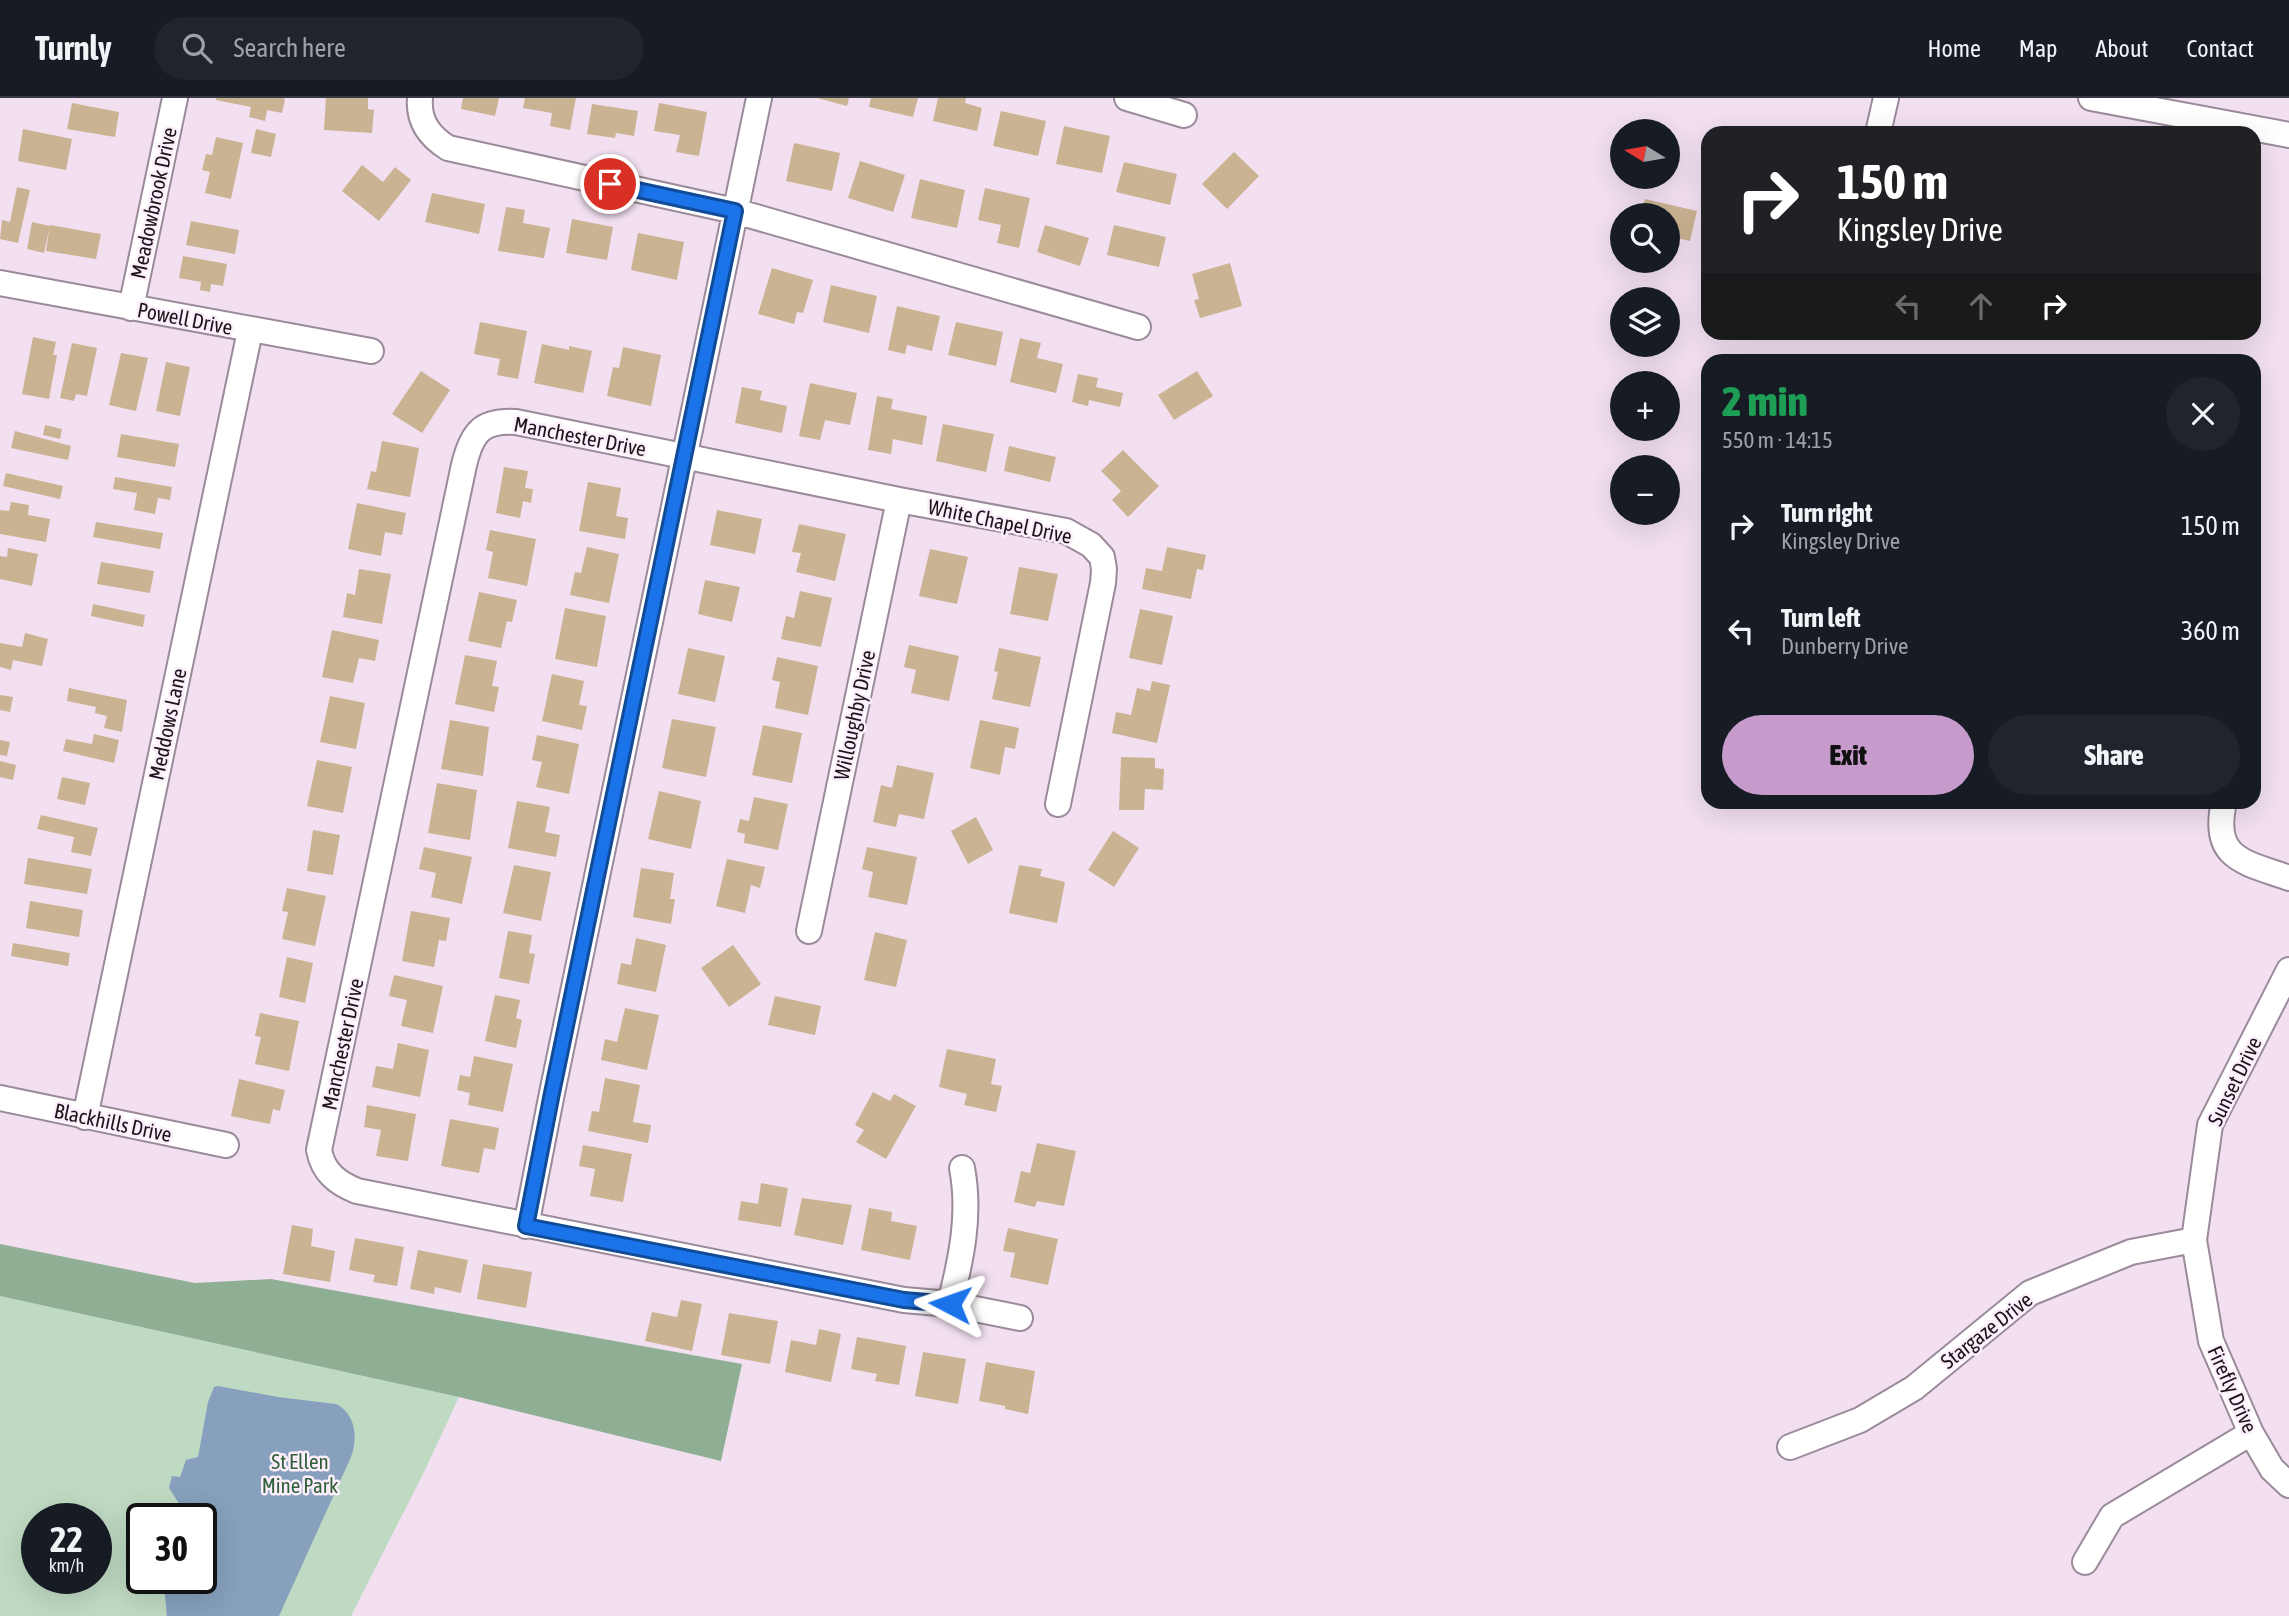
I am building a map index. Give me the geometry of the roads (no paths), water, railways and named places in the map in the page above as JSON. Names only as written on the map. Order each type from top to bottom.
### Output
[{"type":"street","name":"Meadowbrook Drive","points":[[131,308],[175,98]]},
{"type":"street","points":[[419,98],[419,110],[429,134],[448,148],[735,211],[1138,327]]},
{"type":"street","points":[[526,1226],[554,1080],[759,98]]},
{"type":"street","points":[[1127,98],[1184,115]]},
{"type":"street","points":[[1880,126],[1886,98]]},
{"type":"street","points":[[2091,98],[2241,126]]},
{"type":"street","points":[[2261,130],[2289,135]]},
{"type":"street","name":"Powell Drive","points":[[0,286],[371,351]]},
{"type":"street","name":"Meddows Lane","points":[[85,1117],[250,331]]},
{"type":"street","name":"Manchester Drive","points":[[685,457],[516,422],[501,421],[489,424],[472,440],[461,478],[321,1141],[320,1150],[325,1168],[344,1186],[357,1191],[904,1300],[950,1304],[1020,1318]]},
{"type":"street","name":"White Chapel Drive","points":[[685,457],[1066,531],[1091,545],[1102,557],[1103,583],[1058,804]]},
{"type":"street","name":"Willoughby Drive","points":[[809,931],[899,500]]},
{"type":"street","points":[[2223,809],[2221,834],[2231,853],[2259,869],[2289,878]]},
{"type":"street","name":"Sunset Drive","points":[[2194,1240],[2210,1125],[2289,970]]},
{"type":"street","name":"Blackhills Drive","points":[[0,1098],[226,1145]]},
{"type":"street","points":[[950,1304],[961,1259],[967,1213],[962,1168]]},
{"type":"street","name":"Firefly Drive","points":[[2194,1240],[2211,1341],[2250,1433],[2272,1469],[2289,1485]]},
{"type":"street","name":"Stargaze Drive","points":[[1790,1447],[1860,1420],[1914,1388],[2030,1293],[2131,1252],[2194,1240]]},
{"type":"street","points":[[2085,1562],[2112,1516],[2250,1433]]},
{"type":"water","points":[[214,1387],[336,1404],[348,1414],[354,1427],[351,1457],[279,1616],[167,1616],[165,1594],[217,1594],[217,1503],[178,1503],[169,1488],[172,1476],[180,1477],[186,1460],[198,1457],[208,1402]]},
{"type":"park label","name":"St Ellen Mine Park","points":[[300,1473]]}]
